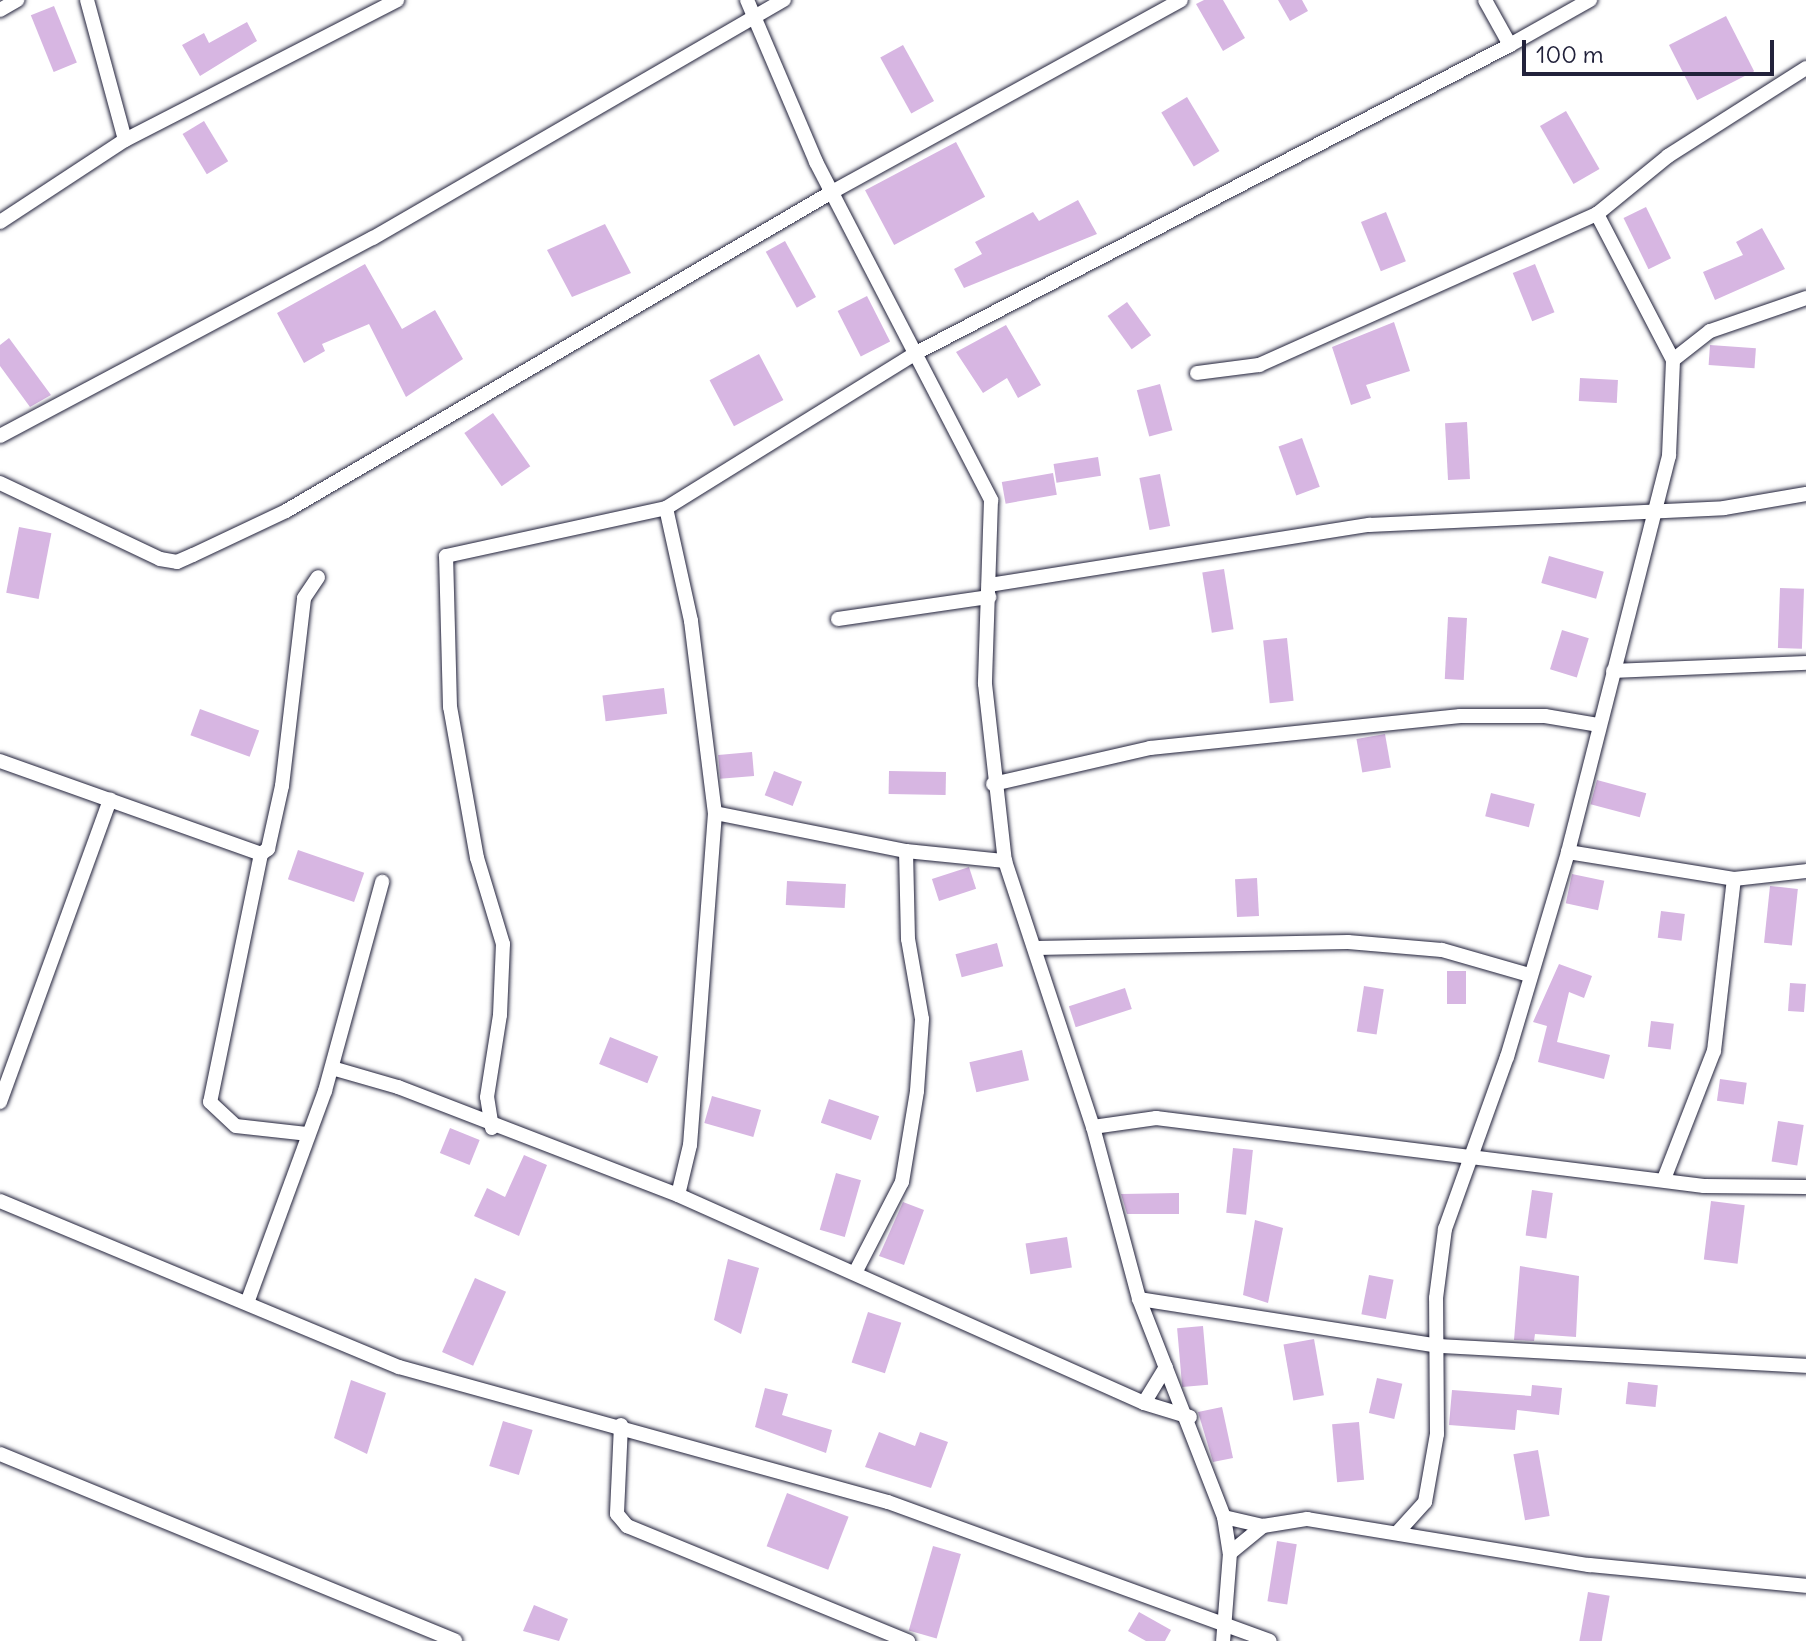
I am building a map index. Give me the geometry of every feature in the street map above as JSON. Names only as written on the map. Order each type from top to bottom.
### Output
[{"type":"street","points":[[0,10],[17,0]]},
{"type":"street","points":[[87,0],[125,140]]},
{"type":"street","points":[[0,222],[125,140],[397,0]]},
{"type":"street","points":[[747,0],[832,192],[918,352],[991,500],[985,684],[993,784],[1005,861],[1093,1127],[1139,1299],[1190,1417],[1224,1517],[1230,1553],[1224,1634]]},
{"type":"street","points":[[0,436],[373,238],[784,0]]},
{"type":"street","points":[[0,483],[177,562],[286,511],[832,192],[1181,0]]},
{"type":"street","points":[[1485,0],[1510,45]]},
{"type":"street","points":[[492,1128],[487,1097],[500,1015],[503,944],[477,858],[450,707],[442,569],[446,556],[460,549],[535,540],[666,508],[918,352],[1510,45],[1590,0]]},
{"type":"street","points":[[1197,373],[1259,365],[1597,214],[1668,156],[1806,68]]},
{"type":"street","points":[[1397,1533],[1425,1502],[1437,1434],[1439,1265],[1469,1157],[1507,1057],[1568,852],[1669,456],[1673,360],[1598,225],[1597,214]]},
{"type":"street","points":[[1673,360],[1710,331],[1806,298]]},
{"type":"street","points":[[838,619],[1369,525],[1657,508],[1724,508],[1806,494]]},
{"type":"street","points":[[666,508],[691,621],[715,813],[690,1145],[678,1195]]},
{"type":"street","points":[[307,1134],[236,1126],[210,1102],[261,854],[268,849],[282,786],[305,626],[303,604],[318,577]]},
{"type":"street","points":[[1613,671],[1806,663]]},
{"type":"street","points":[[993,784],[1150,748],[1460,716],[1545,716],[1599,725]]},
{"type":"street","points":[[0,761],[261,854]]},
{"type":"street","points":[[0,1102],[110,799]]},
{"type":"street","points":[[715,813],[906,851],[1005,861]]},
{"type":"street","points":[[856,1271],[902,1182],[917,1091],[922,1019],[908,939],[906,851]]},
{"type":"street","points":[[1568,852],[1734,879],[1806,871]]},
{"type":"street","points":[[1664,1179],[1714,1051],[1734,879]]},
{"type":"street","points":[[247,1303],[267,1262],[307,1134],[332,1068],[382,882]]},
{"type":"street","points":[[1036,948],[1348,942],[1442,950],[1529,975]]},
{"type":"street","points":[[332,1068],[678,1195],[856,1271],[1144,1403],[1190,1417]]},
{"type":"street","points":[[467,1116],[487,1097]]},
{"type":"street","points":[[1093,1127],[1156,1118],[1664,1179],[1806,1187]]},
{"type":"street","points":[[0,1201],[399,1367],[621,1425],[888,1502],[1224,1634],[1269,1641]]},
{"type":"street","points":[[1139,1299],[1440,1346],[1806,1366]]},
{"type":"street","points":[[1144,1403],[1166,1367]]},
{"type":"street","points":[[621,1425],[617,1514],[627,1526],[908,1641]]},
{"type":"street","points":[[0,1454],[455,1641]]},
{"type":"street","points":[[1224,1517],[1263,1526],[1307,1519],[1589,1565],[1806,1586]]},
{"type":"street","points":[[1230,1553],[1263,1526]]},
{"type":"building","points":[[1204,0],[1223,0],[1245,38],[1223,51],[1196,4]]},
{"type":"building","points":[[1278,0],[1302,0],[1308,11],[1290,21]]},
{"type":"building","points":[[54,6],[77,63],[54,72],[31,15]]},
{"type":"building","points":[[1726,16],[1754,71],[1697,100],[1669,45]]},
{"type":"building","points":[[247,22],[257,41],[200,76],[182,45],[204,33],[209,43]]},
{"type":"building","points":[[903,45],[934,101],[911,114],[880,58]]},
{"type":"building","points":[[1187,97],[1219,151],[1194,166],[1161,112]]},
{"type":"building","points":[[1566,111],[1600,169],[1574,184],[1540,126]]},
{"type":"building","points":[[204,121],[228,161],[207,174],[183,134]]},
{"type":"building","points":[[956,142],[985,197],[894,245],[865,190]]},
{"type":"building","points":[[1078,200],[1097,234],[964,288],[954,269],[982,254],[975,242],[1033,212],[1039,221]]},
{"type":"building","points":[[1646,207],[1671,258],[1649,269],[1624,218]]},
{"type":"building","points":[[1386,212],[1406,261],[1381,271],[1361,222]]},
{"type":"building","points":[[605,224],[631,273],[572,297],[547,250]]},
{"type":"building","points":[[1762,228],[1785,269],[1715,300],[1703,272],[1743,255],[1736,242]]},
{"type":"building","points":[[785,241],[816,297],[797,308],[766,252]]},
{"type":"building","points":[[365,264],[402,329],[435,310],[463,359],[406,397],[369,324],[322,344],[325,351],[304,363],[277,313]]},
{"type":"building","points":[[1535,264],[1554,312],[1532,321],[1513,273]]},
{"type":"building","points":[[867,296],[890,341],[861,356],[838,311]]},
{"type":"building","points":[[1127,302],[1151,335],[1132,349],[1108,316]]},
{"type":"building","points":[[1394,322],[1410,371],[1366,385],[1371,398],[1351,405],[1332,347]]},
{"type":"building","points":[[1006,325],[1041,385],[1018,398],[1007,378],[983,393],[956,352]]},
{"type":"building","points":[[9,338],[51,395],[30,407],[0,366],[0,345]]},
{"type":"building","points":[[1710,345],[1756,348],[1754,368],[1709,365]]},
{"type":"building","points":[[759,354],[783,400],[734,426],[710,380]]},
{"type":"building","points":[[1580,378],[1618,380],[1617,403],[1579,401]]},
{"type":"building","points":[[1160,384],[1172,430],[1149,437],[1137,390]]},
{"type":"building","points":[[493,413],[530,466],[502,486],[464,433]]},
{"type":"building","points":[[1467,422],[1470,479],[1448,480],[1445,423]]},
{"type":"building","points":[[1302,438],[1320,487],[1296,495],[1279,447]]},
{"type":"building","points":[[1098,457],[1101,476],[1057,483],[1054,464]]},
{"type":"building","points":[[1053,473],[1057,495],[1006,504],[1002,482]]},
{"type":"building","points":[[1160,474],[1170,526],[1149,530],[1139,478]]},
{"type":"building","points":[[19,527],[51,533],[39,599],[6,593]]},
{"type":"building","points":[[1549,556],[1604,572],[1596,599],[1541,583]]},
{"type":"building","points":[[1224,569],[1234,629],[1212,633],[1202,572]]},
{"type":"building","points":[[1780,588],[1804,589],[1802,649],[1778,648]]},
{"type":"building","points":[[1448,617],[1467,618],[1464,680],[1445,679]]},
{"type":"building","points":[[1562,630],[1589,638],[1577,677],[1550,669]]},
{"type":"building","points":[[1287,638],[1294,701],[1270,703],[1263,641]]},
{"type":"building","points":[[664,688],[667,714],[606,721],[602,696]]},
{"type":"building","points":[[200,709],[259,731],[250,757],[190,735]]},
{"type":"building","points":[[1385,734],[1391,767],[1362,773],[1356,739]]},
{"type":"building","points":[[752,752],[754,776],[720,779],[718,755]]},
{"type":"building","points":[[774,771],[802,782],[793,806],[765,795]]},
{"type":"building","points":[[889,771],[946,772],[946,795],[889,794]]},
{"type":"building","points":[[1597,780],[1646,793],[1640,817],[1591,804]]},
{"type":"building","points":[[1491,793],[1535,804],[1529,827],[1485,816]]},
{"type":"building","points":[[298,850],[364,873],[354,902],[288,879]]},
{"type":"building","points":[[969,867],[976,889],[939,901],[932,879]]},
{"type":"building","points":[[1572,874],[1604,881],[1598,910],[1566,903]]},
{"type":"building","points":[[1257,878],[1259,916],[1237,917],[1235,879]]},
{"type":"building","points":[[787,881],[846,884],[845,908],[786,905]]},
{"type":"building","points":[[1770,886],[1798,889],[1792,946],[1764,943]]},
{"type":"building","points":[[1661,911],[1685,914],[1682,941],[1658,938]]},
{"type":"building","points":[[997,943],[1003,966],[962,977],[955,954]]},
{"type":"building","points":[[1559,964],[1592,976],[1584,998],[1569,992],[1557,1042],[1610,1055],[1604,1079],[1538,1062],[1547,1026],[1533,1022]]},
{"type":"building","points":[[1447,971],[1466,971],[1466,1004],[1447,1004]]},
{"type":"building","points":[[1790,983],[1806,984],[1804,1012],[1788,1011]]},
{"type":"building","points":[[1364,986],[1384,989],[1377,1035],[1357,1031]]},
{"type":"building","points":[[1125,988],[1132,1009],[1076,1027],[1069,1006]]},
{"type":"building","points":[[1651,1021],[1674,1024],[1671,1050],[1648,1047]]},
{"type":"building","points":[[610,1037],[658,1056],[647,1083],[599,1064]]},
{"type":"building","points":[[1022,1050],[1029,1080],[976,1092],[969,1062]]},
{"type":"building","points":[[1720,1079],[1747,1083],[1744,1105],[1717,1101]]},
{"type":"building","points":[[712,1096],[761,1110],[753,1137],[704,1123]]},
{"type":"building","points":[[829,1099],[879,1116],[871,1140],[821,1123]]},
{"type":"building","points":[[1778,1121],[1804,1125],[1797,1166],[1772,1161]]},
{"type":"building","points":[[450,1128],[480,1140],[470,1165],[440,1153]]},
{"type":"building","points":[[1233,1148],[1253,1150],[1246,1215],[1226,1213]]},
{"type":"building","points":[[524,1155],[547,1165],[519,1236],[474,1216],[487,1188],[505,1197]]},
{"type":"building","points":[[836,1173],[861,1180],[845,1237],[820,1230]]},
{"type":"building","points":[[1532,1190],[1553,1193],[1546,1238],[1526,1236]]},
{"type":"building","points":[[1179,1193],[1179,1214],[1127,1214],[1121,1194]]},
{"type":"building","points":[[1711,1201],[1745,1205],[1738,1264],[1704,1260]]},
{"type":"building","points":[[903,1202],[924,1210],[904,1265],[879,1256]]},
{"type":"building","points":[[1255,1220],[1283,1228],[1268,1303],[1243,1295]]},
{"type":"building","points":[[1067,1237],[1072,1268],[1030,1274],[1026,1244]]},
{"type":"building","points":[[728,1259],[759,1268],[741,1334],[714,1320]]},
{"type":"building","points":[[1520,1266],[1579,1276],[1576,1337],[1535,1334],[1534,1341],[1514,1340]]},
{"type":"building","points":[[1369,1275],[1394,1280],[1386,1319],[1361,1314]]},
{"type":"building","points":[[475,1278],[506,1292],[473,1366],[442,1352]]},
{"type":"building","points":[[868,1312],[901,1323],[885,1373],[852,1362]]},
{"type":"building","points":[[1203,1326],[1208,1385],[1182,1387],[1177,1328]]},
{"type":"building","points":[[1314,1339],[1324,1395],[1293,1401],[1283,1344]]},
{"type":"building","points":[[1377,1378],[1402,1384],[1394,1419],[1369,1413]]},
{"type":"building","points":[[351,1380],[386,1393],[367,1454],[334,1438]]},
{"type":"building","points":[[1628,1382],[1658,1385],[1656,1407],[1626,1404]]},
{"type":"building","points":[[1532,1385],[1562,1388],[1559,1415],[1517,1410],[1515,1430],[1449,1425],[1452,1390],[1531,1396]]},
{"type":"building","points":[[765,1388],[788,1394],[782,1415],[832,1430],[826,1453],[755,1427]]},
{"type":"building","points":[[1222,1407],[1233,1458],[1213,1462],[1198,1412]]},
{"type":"building","points":[[503,1421],[533,1430],[519,1475],[489,1466]]},
{"type":"building","points":[[1359,1422],[1364,1480],[1337,1482],[1332,1424]]},
{"type":"building","points":[[879,1432],[915,1446],[920,1432],[948,1442],[931,1488],[865,1467]]},
{"type":"building","points":[[1538,1450],[1550,1516],[1525,1520],[1513,1454]]},
{"type":"building","points":[[787,1493],[849,1517],[828,1570],[767,1546]]},
{"type":"building","points":[[1277,1541],[1297,1544],[1287,1604],[1267,1601]]},
{"type":"building","points":[[933,1546],[961,1554],[937,1639],[909,1631]]},
{"type":"building","points":[[1588,1592],[1610,1596],[1602,1641],[1579,1641]]},
{"type":"building","points":[[534,1605],[568,1619],[559,1641],[523,1631]]},
{"type":"building","points":[[1139,1612],[1171,1630],[1165,1641],[1146,1641],[1128,1631]]}]
